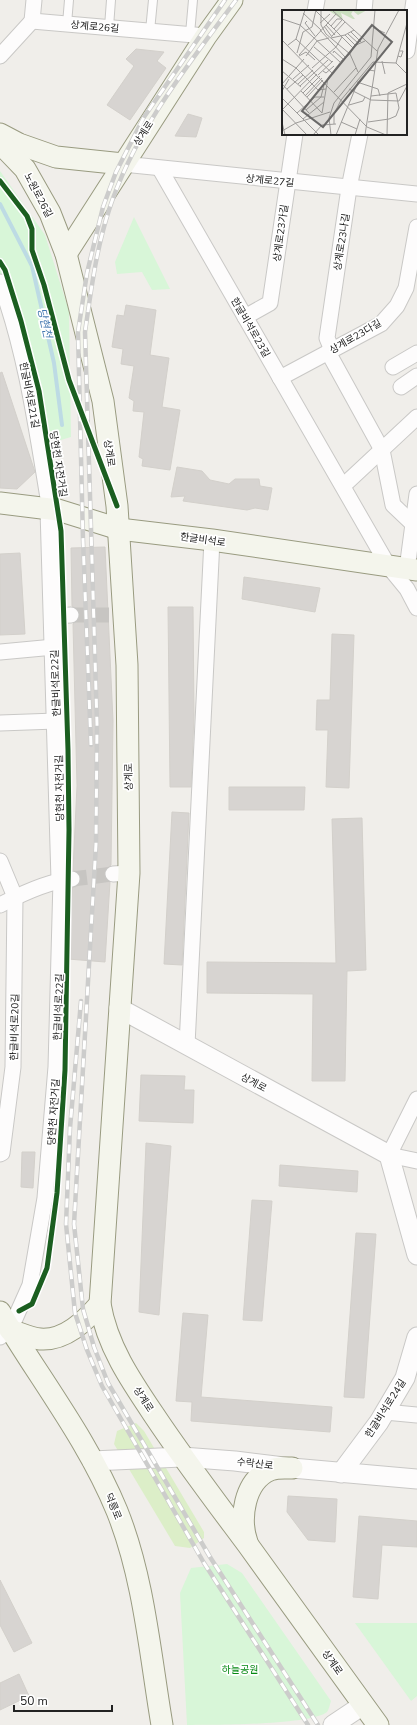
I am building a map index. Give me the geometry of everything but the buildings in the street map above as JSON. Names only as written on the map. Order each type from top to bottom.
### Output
[{"type":"main road","name":"상계로","points":[[232,0],[198,35],[123,164],[66,254],[103,401],[119,529],[117,615],[127,665],[119,1008],[100,1304],[107,1333],[126,1370],[182,1457],[248,1545],[378,1725]]},
{"type":"main road","points":[[0,134],[19,144],[56,157],[123,164]]},
{"type":"main road","name":"노원로26길","points":[[0,143],[25,169],[50,213],[66,254]]},
{"type":"main road","name":"한글비석로","points":[[0,503],[50,510],[119,529],[212,540],[404,569]]},
{"type":"main road","points":[[3,1326],[36,1339],[49,1339],[73,1330],[84,1322],[100,1304]]},
{"type":"main road","name":"덕릉로","points":[[3,1326],[92,1462],[110,1496],[128,1543],[138,1582],[162,1725]]},
{"type":"main road","points":[[248,1545],[245,1534],[244,1516],[252,1487],[256,1480],[269,1470],[292,1468]]},
{"type":"street","points":[[0,56],[32,21],[34,0]]},
{"type":"street","points":[[315,10],[317,0]]},
{"type":"street","points":[[364,10],[365,0]]},
{"type":"street","points":[[410,52],[414,0]]},
{"type":"street","name":"상계로26길","points":[[32,21],[198,35]]},
{"type":"street","name":"상계로23가길","points":[[245,317],[270,303],[295,135]]},
{"type":"street","name":"상계로23나길","points":[[360,135],[349,188],[326,338],[330,351],[382,450],[393,505],[413,524]]},
{"type":"street","name":"상계로27길","points":[[123,164],[160,169],[417,194]]},
{"type":"street","name":"한글비석로23길","points":[[160,169],[343,486],[404,569]]},
{"type":"street","name":"상계로23다길","points":[[280,378],[381,324],[397,306],[406,288],[417,227]]},
{"type":"street","name":"한글비석로21길","points":[[0,282],[31,393],[50,510]]},
{"type":"street","points":[[393,368],[417,353]]},
{"type":"street","points":[[401,387],[417,376]]},
{"type":"street","points":[[343,486],[417,417]]},
{"type":"street","points":[[417,494],[404,569],[407,589],[417,608]]},
{"type":"street","name":"한글비석로22길","points":[[3,1326],[30,1286],[45,1198],[56,1067],[66,880],[56,721],[54,647],[62,616],[50,510]]},
{"type":"street","points":[[187,1045],[212,540]]},
{"type":"street","points":[[0,652],[54,647]]},
{"type":"street","points":[[0,723],[56,721]]},
{"type":"street","name":"한글비석로20길","points":[[0,862],[15,897],[13,1067],[2,1153],[0,1154]]},
{"type":"street","points":[[0,905],[15,897],[66,880]]},
{"type":"street","name":"상계로","points":[[119,1008],[389,1154]]},
{"type":"street","points":[[417,1099],[389,1154],[417,1255]]},
{"type":"street","points":[[389,1154],[417,1161]]},
{"type":"street","name":"한글비석로24길","points":[[341,1473],[385,1412],[405,1378],[412,1371],[417,1337]]},
{"type":"street","points":[[385,1412],[417,1415]]},
{"type":"street","name":"수락산로","points":[[92,1462],[182,1457],[417,1479]]},
{"type":"street","points":[[333,1725],[363,1705]]},
{"type":"lane","points":[[67,24],[69,0]]},
{"type":"lane","points":[[109,27],[111,0]]},
{"type":"lane","points":[[150,31],[153,0]]},
{"type":"lane","points":[[193,0],[198,35]]},
{"type":"green space","points":[[0,171],[45,235],[69,311],[71,437],[54,442],[0,303]]},
{"type":"green space","points":[[134,217],[170,289],[152,290],[142,272],[117,274],[115,262]]},
{"type":"green space","points":[[136,1423],[144,1431],[204,1532],[204,1538],[190,1548],[175,1546],[114,1444],[117,1431]]},
{"type":"green space","name":"하늘공원","points":[[227,1564],[242,1573],[331,1701],[327,1712],[302,1720],[283,1722],[187,1725],[180,1593],[191,1568]]},
{"type":"green space","points":[[355,1623],[417,1623],[417,1696],[411,1701]]},
{"type":"waterway","name":"당현천","points":[[0,204],[32,266],[54,363],[62,425]]},
{"type":"tunnel","points":[[71,615],[110,615]]},
{"type":"tunnel","points":[[72,879],[113,874]]},
{"type":"railway","points":[[91,745],[83,540],[78,332],[87,273],[103,207],[116,172],[144,117],[225,0]]},
{"type":"railway","points":[[236,0],[199,49],[164,100],[133,153],[120,181],[104,225],[94,271],[85,332],[97,724],[96,844],[74,1224],[83,1309],[94,1347],[108,1383],[210,1557],[318,1725]]},
{"type":"railway","points":[[81,1001],[70,1128],[66,1224],[75,1313],[87,1350],[102,1386],[204,1563],[308,1725]]},
{"type":"cycle path","points":[[0,181],[27,216],[32,229],[32,250],[44,285],[69,380],[117,506]]},
{"type":"cycle path","name":"당현천 자전거길","points":[[0,262],[5,270],[21,321],[39,391],[61,531],[68,750],[69,830],[65,1070],[57,1193],[47,1268],[32,1304],[19,1311]]}]
